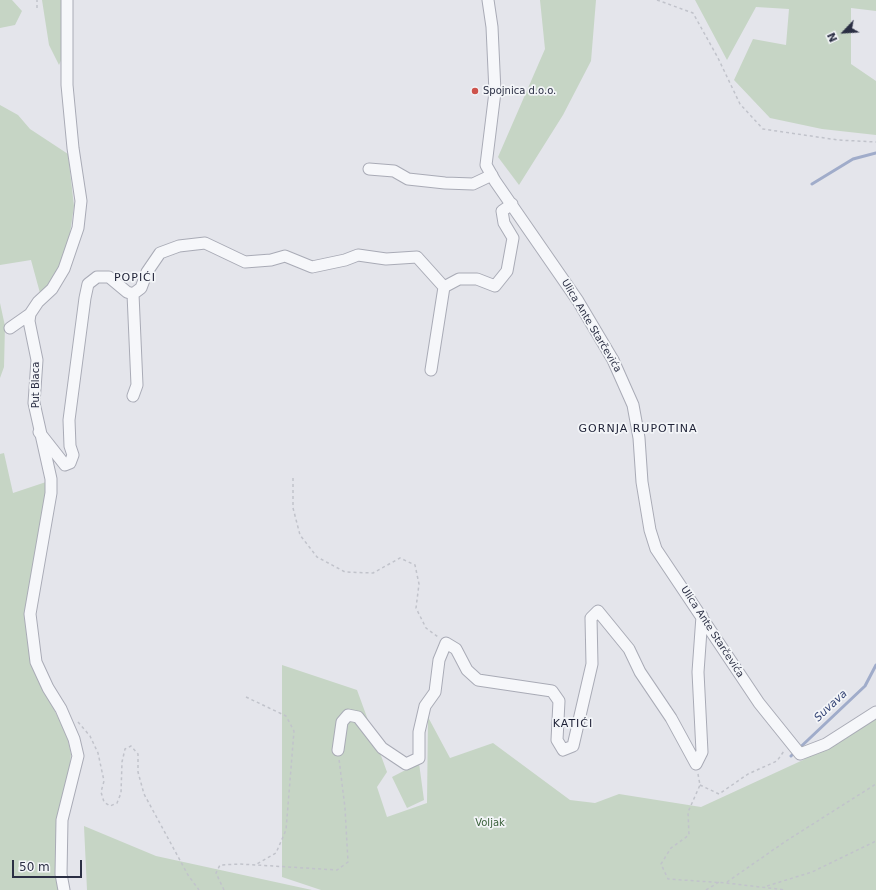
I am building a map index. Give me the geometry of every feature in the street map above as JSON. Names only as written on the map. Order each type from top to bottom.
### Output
[{"type":"street","points":[[10,328],[30,314],[38,302],[52,289],[64,269],[76,235],[81,208],[67,85],[67,0]]},
{"type":"street","name":"Ulica Ante Starčevića","points":[[488,0],[492,27],[495,92],[486,165],[578,301],[613,360],[633,405],[639,438],[642,482],[652,536],[656,549],[759,703],[794,748]]},
{"type":"street","points":[[369,169],[394,171],[408,179],[445,183],[473,184],[492,175]]},
{"type":"street","points":[[444,287],[459,278],[477,280],[495,286],[507,271],[513,238],[504,223],[502,211],[512,204]]},
{"type":"street","points":[[133,294],[141,288],[147,272],[160,253],[179,246],[205,243],[245,262],[271,260],[285,256],[312,267],[345,260],[358,255],[386,259],[416,257],[444,287]]},
{"type":"street","points":[[39,432],[65,465],[70,463],[73,455],[70,446],[69,420],[88,284],[97,277],[109,277],[127,292],[133,294]]},
{"type":"street","points":[[431,370],[444,287]]},
{"type":"street","points":[[133,294],[137,385],[133,396]]},
{"type":"street","name":"Put Blaca","points":[[30,314],[29,321],[37,360],[34,403],[39,432],[51,479],[51,493],[30,614],[36,662],[48,688],[61,709],[74,739],[78,756],[62,820],[60,874],[64,890]]},
{"type":"street","points":[[338,750],[342,722],[348,714],[358,717],[382,748],[406,764],[419,758],[419,732],[425,706],[435,692],[439,660],[446,643],[456,649],[467,670],[478,680],[552,691],[559,701],[557,740],[563,750],[574,746],[592,664],[591,618],[598,611],[629,649],[640,672],[671,718],[696,764]]},
{"type":"street","points":[[696,764],[702,752],[698,672],[702,616]]},
{"type":"street","points":[[794,748],[826,744],[876,712]]},
{"type":"path","points":[[36,8],[37,0]]},
{"type":"path","points":[[657,0],[693,13],[718,58],[740,104],[763,129],[838,140],[876,142]]},
{"type":"path","points":[[293,478],[292,508],[300,535],[317,557],[344,572],[373,573],[400,558],[415,565],[419,584],[416,608],[426,628],[446,643]]},
{"type":"path","points":[[246,698],[286,716],[294,732],[286,830],[276,853],[255,865]]},
{"type":"path","points":[[76,720],[90,736],[98,753],[104,781],[101,792],[104,802],[110,806],[117,803],[121,793],[122,762],[125,749],[131,746],[138,754],[138,772],[144,794],[188,875],[199,890]]},
{"type":"path","points":[[700,785],[719,794],[748,774],[777,761],[794,748]]},
{"type":"path","points":[[224,890],[216,873],[220,865],[255,865],[337,870],[348,862],[345,808],[338,750]]},
{"type":"path","points":[[696,764],[700,785],[688,812],[688,835],[671,848],[661,864],[668,879],[726,882],[786,890]]},
{"type":"path","points":[[726,882],[786,841],[876,784]]},
{"type":"path","points":[[765,886],[812,872],[876,841]]},
{"type":"path","points":[[706,890],[719,882]]},
{"type":"green space","points":[[0,0],[12,0],[22,11],[15,25],[0,28]]},
{"type":"green space","points":[[42,0],[65,0],[63,56],[59,65],[49,45]]},
{"type":"green space","points":[[540,0],[596,0],[591,61],[563,115],[519,185],[498,157],[545,49]]},
{"type":"green space","points":[[695,0],[876,0],[876,11],[851,8],[851,64],[876,81],[876,135],[822,129],[770,118],[734,80],[753,39],[786,45],[789,9],[756,7],[727,60]]},
{"type":"green space","points":[[0,105],[18,115],[30,129],[68,154],[74,206],[70,233],[63,257],[51,282],[40,293],[31,260],[0,265]]},
{"type":"green space","points":[[0,303],[5,326],[4,367],[0,378]]},
{"type":"green space","points":[[4,453],[13,493],[46,482],[45,503],[26,617],[27,638],[33,666],[67,736],[71,754],[59,890],[0,890],[0,454]]},
{"type":"green space","name":"Voljak","points":[[282,665],[357,690],[387,772],[377,787],[387,817],[427,803],[428,717],[450,758],[493,743],[570,800],[595,803],[619,794],[701,807],[803,760],[876,717],[876,890],[321,890],[282,877]]},
{"type":"green space","points":[[419,763],[424,800],[407,808],[392,777]]},
{"type":"green space","points":[[84,826],[156,856],[312,890],[87,890]]},
{"type":"waterway","points":[[812,184],[853,159],[876,153]]},
{"type":"waterway","name":"Suvava","points":[[791,756],[865,686],[876,665]]},
{"type":"place","name":"Spojnica d.o.o.","points":[[475,91]]},
{"type":"district","name":"POPIĆI","points":[[135,278]]},
{"type":"district","name":"GORNJA RUPOTINA","points":[[638,429]]},
{"type":"district","name":"KATIĆI","points":[[573,724]]}]
